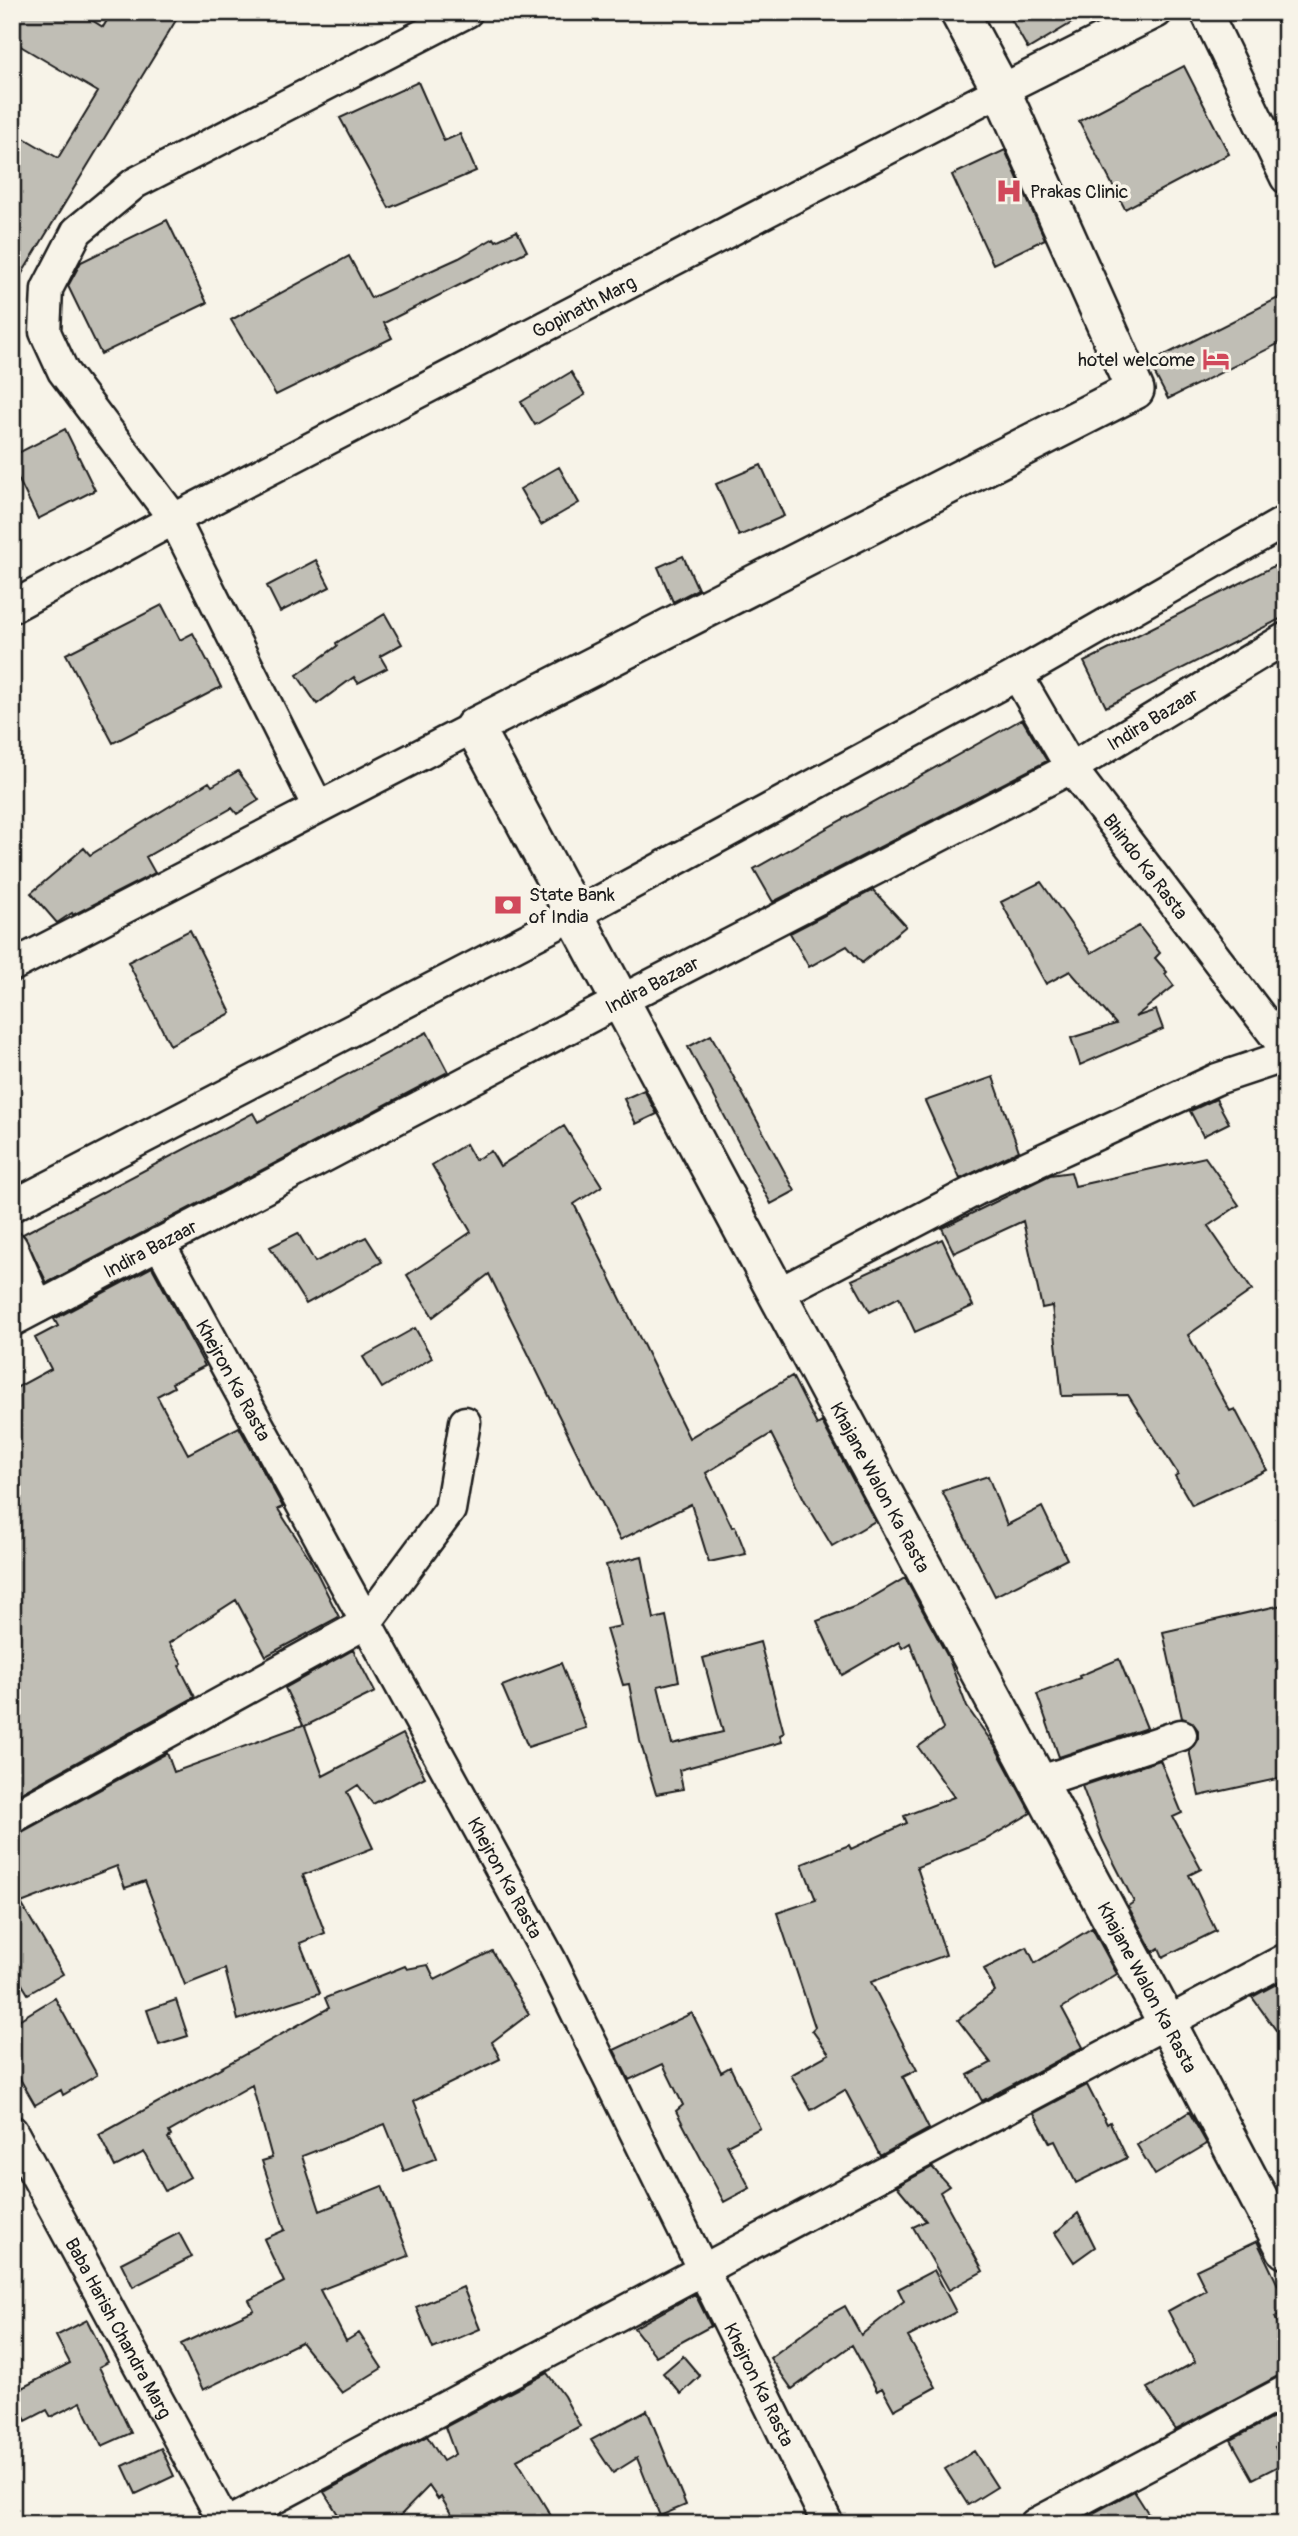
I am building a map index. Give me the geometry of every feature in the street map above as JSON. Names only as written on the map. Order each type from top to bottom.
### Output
[{"type":"street","points":[[318,807],[174,519],[63,371],[45,332],[47,289],[77,231],[135,183],[467,12]]},
{"type":"street","points":[[12,967],[318,807],[1135,390],[1001,90],[959,12]]},
{"type":"street","name":"Gopinath Marg","points":[[12,607],[174,519],[1001,90],[1157,12]]},
{"type":"street","points":[[1206,12],[1286,178]]},
{"type":"street","points":[[12,1206],[574,915],[1017,675],[1286,522]]},
{"type":"street","name":"Indira Bazaar","points":[[12,1321],[620,1001],[1072,768],[1286,638]]},
{"type":"street","name":"Bhindo Ka Rasta","points":[[1017,675],[1072,768],[1286,1050]]},
{"type":"street","name":"Khajane Walon Ka Rasta","points":[[474,727],[1286,2250]]},
{"type":"street","points":[[777,1294],[976,1190],[1217,1079],[1286,1056]]},
{"type":"street","name":"Khejron Ka Rasta","points":[[159,1243],[551,1961],[828,2524]]},
{"type":"street","points":[[12,1247],[38,1307]]},
{"type":"street","points":[[12,1818],[366,1623],[450,1510],[465,1422]]},
{"type":"street","points":[[1038,1782],[1181,1735]]},
{"type":"street","points":[[225,2524],[1286,1959]]},
{"type":"street","name":"Baba Harish Chandra Marg","points":[[12,2131],[225,2524]]},
{"type":"street","points":[[1035,2524],[1286,2390]]},
{"type":"building","points":[[12,12],[79,12],[103,27],[112,12],[181,12],[12,290],[12,131],[58,158],[98,92],[12,41]]},
{"type":"building","points":[[1007,12],[1090,12],[1028,49]]},
{"type":"building","points":[[1184,66],[1229,154],[1125,209],[1079,121]]},
{"type":"building","points":[[418,82],[444,141],[460,134],[476,171],[389,208],[340,118]]},
{"type":"building","points":[[1005,150],[1045,239],[993,264],[952,175]]},
{"type":"building","points":[[167,220],[207,303],[101,354],[68,286],[81,262]]},
{"type":"building","points":[[517,231],[527,251],[384,323],[392,338],[276,395],[231,320],[349,256],[371,298],[459,258],[494,238],[496,241]]},
{"type":"building","points":[[1286,294],[1286,340],[1168,399],[1149,363]]},
{"type":"building","points":[[571,372],[585,395],[535,425],[521,402]]},
{"type":"building","points":[[65,429],[95,490],[38,519],[12,466],[12,456]]},
{"type":"building","points":[[761,465],[784,516],[739,536],[716,484]]},
{"type":"building","points":[[559,467],[579,503],[541,525],[520,489]]},
{"type":"building","points":[[683,556],[698,589],[673,602],[658,567]]},
{"type":"building","points":[[316,560],[330,587],[280,612],[267,586]]},
{"type":"building","points":[[1286,560],[1286,616],[1106,707],[1084,662]]},
{"type":"building","points":[[162,605],[180,640],[193,633],[221,687],[113,743],[66,654]]},
{"type":"building","points":[[385,614],[402,644],[380,656],[387,668],[358,683],[354,677],[317,704],[297,675],[337,646],[336,643]]},
{"type":"building","points":[[1022,719],[1047,761],[773,902],[754,869]]},
{"type":"building","points":[[238,771],[259,800],[237,814],[232,808],[146,857],[155,873],[57,923],[31,893],[84,848],[90,855],[209,782],[212,786]]},
{"type":"building","points":[[1041,882],[1091,953],[1139,926],[1160,953],[1155,958],[1174,986],[1135,1017],[1156,1010],[1163,1029],[1080,1065],[1071,1038],[1116,1024],[1070,971],[1046,984],[1001,902]]},
{"type":"building","points":[[873,890],[906,926],[862,963],[847,946],[809,967],[790,933]]},
{"type":"building","points":[[190,930],[231,1013],[170,1045],[128,962]]},
{"type":"building","points":[[427,1032],[448,1072],[47,1283],[23,1234],[253,1113],[258,1122]]},
{"type":"building","points":[[711,1035],[795,1191],[771,1204],[688,1047]]},
{"type":"building","points":[[993,1077],[1019,1151],[960,1179],[925,1101]]},
{"type":"building","points":[[644,1090],[657,1114],[636,1124],[624,1099]]},
{"type":"building","points":[[1216,1099],[1229,1123],[1203,1136],[1190,1111]]},
{"type":"building","points":[[564,1126],[602,1186],[574,1204],[689,1438],[792,1376],[817,1425],[822,1422],[875,1521],[832,1546],[805,1501],[771,1434],[706,1473],[732,1527],[735,1526],[746,1554],[709,1562],[691,1504],[620,1540],[489,1274],[433,1317],[407,1275],[471,1232],[432,1165],[466,1144],[475,1160],[491,1151],[500,1166]]},
{"type":"building","points":[[1205,1157],[1239,1205],[1208,1226],[1252,1290],[1188,1335],[1230,1411],[1235,1409],[1267,1470],[1192,1505],[1175,1476],[1178,1474],[1128,1395],[1062,1396],[1052,1306],[1042,1308],[1023,1221],[954,1253],[942,1228],[1050,1175],[1071,1172],[1075,1186]]},
{"type":"building","points":[[298,1233],[315,1262],[366,1237],[382,1262],[306,1304],[270,1247]]},
{"type":"building","points":[[942,1239],[973,1306],[915,1332],[899,1297],[870,1312],[852,1280]]},
{"type":"building","points":[[152,1267],[205,1366],[172,1383],[174,1387],[157,1396],[188,1454],[239,1427],[283,1507],[278,1509],[310,1559],[339,1617],[266,1656],[236,1600],[169,1643],[182,1663],[179,1666],[195,1697],[12,1798],[12,1390],[51,1369],[35,1338],[58,1326],[54,1319]]},
{"type":"building","points":[[415,1328],[432,1358],[382,1388],[363,1357]]},
{"type":"building","points":[[988,1476],[1007,1525],[1042,1507],[1067,1559],[995,1596],[942,1491]]},
{"type":"building","points":[[642,1556],[654,1619],[666,1616],[679,1681],[658,1686],[672,1744],[723,1732],[703,1658],[760,1642],[784,1733],[780,1735],[782,1742],[679,1770],[683,1789],[656,1794],[640,1741],[629,1684],[623,1685],[606,1629],[621,1626],[606,1565]]},
{"type":"building","points":[[905,1578],[948,1657],[967,1707],[996,1748],[1031,1813],[985,1840],[917,1867],[946,1955],[871,1982],[917,2070],[903,2077],[929,2129],[880,2156],[845,2090],[811,2110],[791,2075],[829,2054],[812,2030],[815,2027],[777,1913],[816,1900],[802,1864],[849,1845],[851,1849],[907,1823],[904,1816],[954,1797],[918,1747],[943,1729],[910,1643],[902,1648],[899,1642],[842,1675],[817,1621],[859,1605]]},
{"type":"building","points":[[1286,1604],[1286,1777],[1199,1796],[1189,1750],[1198,1739],[1198,1730],[1192,1722],[1182,1718],[1163,1632]]},
{"type":"building","points":[[353,1650],[375,1692],[305,1726],[323,1776],[403,1734],[425,1777],[373,1804],[358,1785],[347,1792],[373,1848],[303,1875],[325,1933],[300,1943],[320,1993],[238,2020],[225,1969],[185,1985],[145,1881],[125,1888],[117,1866],[21,1903],[63,1974],[28,1994],[12,1968],[12,1835],[167,1753],[174,1772],[303,1725],[285,1688]]},
{"type":"building","points":[[1119,1659],[1147,1728],[1059,1757],[1037,1694],[1080,1678],[1079,1676]]},
{"type":"building","points":[[561,1663],[586,1728],[528,1747],[502,1686]]},
{"type":"building","points":[[1160,1760],[1182,1813],[1173,1817],[1201,1869],[1189,1875],[1216,1931],[1163,1957],[1159,1948],[1153,1952],[1128,1906],[1134,1902],[1103,1841],[1082,1786]]},
{"type":"building","points":[[1092,1928],[1117,1974],[1062,2008],[1083,2047],[982,2101],[968,2075],[991,2063],[958,2020],[995,1991],[984,1969],[1027,1947],[1035,1963]]},
{"type":"building","points":[[492,1951],[529,2014],[492,2042],[500,2059],[414,2101],[437,2158],[404,2171],[385,2124],[302,2156],[320,2211],[382,2186],[409,2256],[320,2290],[346,2341],[359,2333],[382,2368],[342,2393],[301,2342],[203,2390],[181,2344],[254,2310],[249,2300],[284,2282],[264,2239],[285,2230],[262,2161],[272,2158],[252,2085],[169,2132],[171,2136],[168,2138],[190,2177],[165,2191],[144,2152],[115,2167],[99,2135],[329,2008],[325,1998],[405,1966],[407,1969],[428,1965],[435,1980]]},
{"type":"building","points":[[1286,1979],[1286,2044],[1252,1997]]},
{"type":"building","points":[[55,1998],[97,2075],[63,2095],[61,2090],[35,2105],[12,2065],[12,2024]]},
{"type":"building","points":[[176,2000],[188,2036],[159,2045],[147,2010]]},
{"type":"building","points":[[692,2013],[721,2072],[730,2067],[760,2128],[727,2145],[750,2188],[724,2202],[676,2111],[683,2105],[663,2064],[629,2080],[614,2050]]},
{"type":"building","points":[[1087,2085],[1107,2124],[1110,2122],[1127,2158],[1076,2183],[1055,2141],[1050,2143],[1034,2113]]},
{"type":"building","points":[[1189,2112],[1207,2144],[1155,2175],[1137,2145]]},
{"type":"building","points":[[932,2167],[949,2186],[940,2192],[983,2271],[949,2290],[913,2227],[926,2221],[897,2186]]},
{"type":"building","points":[[1078,2213],[1095,2247],[1074,2262],[1055,2233]]},
{"type":"building","points":[[179,2233],[192,2257],[133,2287],[121,2263]]},
{"type":"building","points":[[1257,2241],[1286,2302],[1286,2312],[1275,2317],[1286,2341],[1286,2374],[1176,2430],[1147,2388],[1195,2362],[1168,2311],[1206,2290],[1196,2270]]},
{"type":"building","points":[[934,2270],[956,2312],[908,2337],[936,2387],[894,2410],[882,2388],[877,2391],[852,2345],[792,2389],[770,2358],[825,2317],[845,2306],[861,2335],[904,2301],[898,2289]]},
{"type":"building","points":[[463,2287],[480,2329],[433,2349],[416,2307]]},
{"type":"building","points":[[695,2294],[711,2326],[656,2356],[634,2328]]},
{"type":"building","points":[[87,2320],[108,2362],[99,2367],[131,2433],[102,2446],[81,2402],[51,2417],[47,2410],[26,2421],[12,2393],[70,2363],[56,2336]]},
{"type":"building","points":[[683,2356],[700,2376],[681,2394],[663,2373]]},
{"type":"building","points":[[547,2373],[564,2396],[580,2426],[517,2460],[556,2524],[457,2524],[441,2497],[438,2499],[429,2486],[392,2524],[344,2524],[324,2492],[427,2436],[443,2461],[455,2454],[445,2427]]},
{"type":"building","points":[[647,2410],[686,2505],[660,2516],[637,2458],[613,2473],[591,2440]]},
{"type":"building","points":[[1286,2411],[1286,2442],[1275,2447],[1284,2463],[1253,2479],[1231,2440]]},
{"type":"building","points":[[161,2448],[174,2476],[136,2494],[123,2466]]},
{"type":"building","points":[[974,2451],[997,2487],[968,2505],[945,2469]]},
{"type":"building","points":[[1134,2491],[1155,2524],[1073,2524]]},
{"type":"place","name":"Prakas Clinic","points":[[1009,191]]},
{"type":"place","name":"hotel welcome","points":[[1216,359]]},
{"type":"place","name":"State Bank of India","points":[[508,905]]}]
